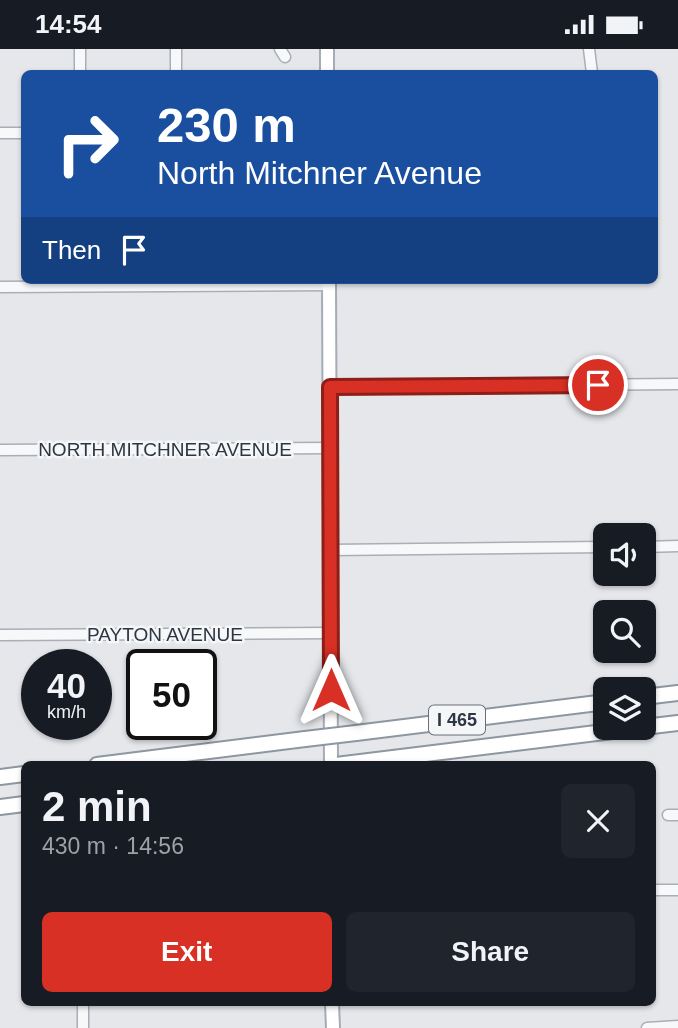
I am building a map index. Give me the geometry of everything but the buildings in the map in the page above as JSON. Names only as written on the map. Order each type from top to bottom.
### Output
[{"type":"highway","points":[[656,696],[678,693]]},
{"type":"highway","name":"I 465","points":[[129,761],[593,704]]},
{"type":"highway","points":[[656,726],[678,723]]},
{"type":"highway","name":"I 465","points":[[365,761],[593,733]]},
{"type":"highway","points":[[0,776],[21,774]]},
{"type":"highway","points":[[0,807],[21,804]]},
{"type":"main road","points":[[327,49],[327,70]]},
{"type":"main road","points":[[330,284],[330,633],[334,761]]},
{"type":"main road","points":[[332,1006],[332,1028]]},
{"type":"street","points":[[80,49],[80,70]]},
{"type":"street","points":[[176,49],[176,70]]},
{"type":"street","points":[[589,49],[592,70]]},
{"type":"street","points":[[0,133],[21,133]]},
{"type":"street","points":[[0,287],[198,284]]},
{"type":"street","points":[[330,387],[678,384]]},
{"type":"street","name":"NORTH MITCHNER AVENUE","points":[[0,450],[330,448]]},
{"type":"street","points":[[656,547],[678,546]]},
{"type":"street","points":[[331,550],[593,547]]},
{"type":"street","name":"PAYTON AVENUE","points":[[0,635],[330,633]]},
{"type":"street","points":[[656,890],[678,890]]},
{"type":"street","points":[[83,1006],[83,1028]]},
{"type":"street","points":[[647,1028],[678,1026]]},
{"type":"route","points":[[331,690],[330,387],[598,385]]}]
